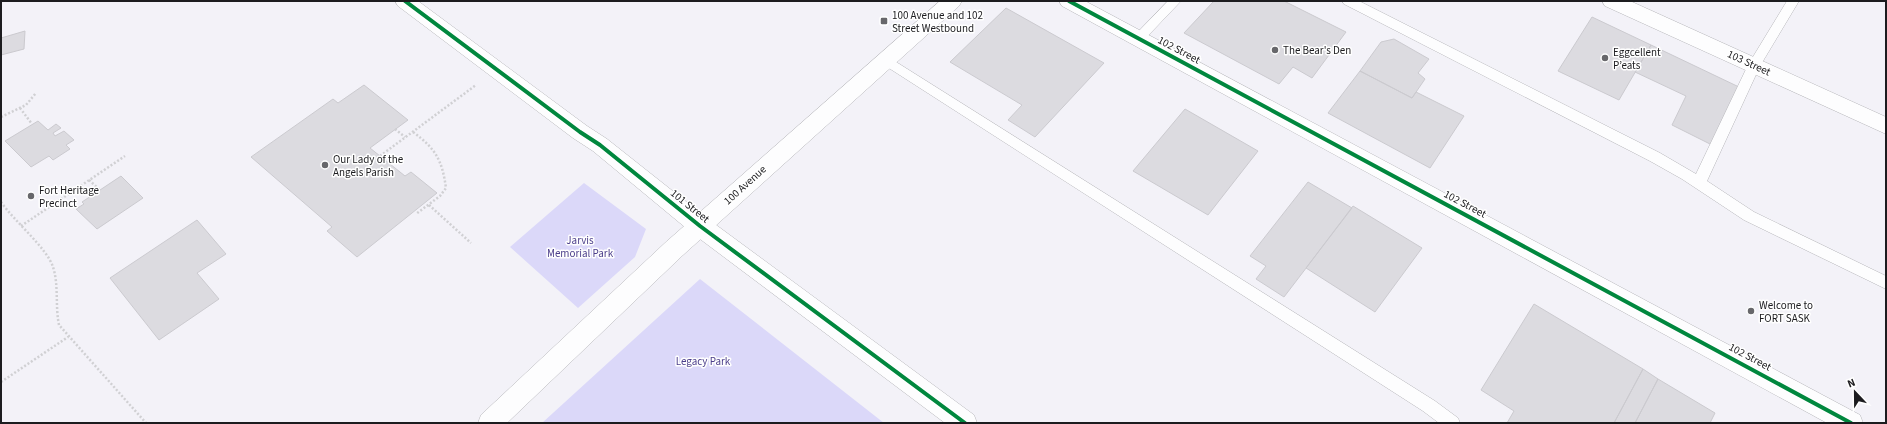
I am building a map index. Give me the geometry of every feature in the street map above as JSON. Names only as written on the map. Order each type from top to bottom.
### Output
[{"type":"street","name":"101 Street","points":[[405,1],[580,132],[600,145],[700,226],[965,423]]},
{"type":"street","name":"100 Avenue","points":[[490,423],[674,248],[952,1]]},
{"type":"street","name":"102 Street","points":[[1069,1],[1851,423]]},
{"type":"street","name":"103 Street","points":[[1612,1],[1886,126]]},
{"type":"lane","points":[[1139,38],[1176,1]]},
{"type":"lane","points":[[1348,1],[1655,157],[1699,183],[1749,216],[1886,283]]},
{"type":"lane","points":[[1699,183],[1754,65],[1793,1]]},
{"type":"lane","points":[[885,60],[1429,406],[1452,423]]},
{"type":"path","points":[[380,156],[496,69]]},
{"type":"path","points":[[1,117],[26,105],[36,93]]},
{"type":"path","points":[[20,108],[32,124]]},
{"type":"path","points":[[395,129],[406,137]]},
{"type":"path","points":[[413,132],[435,149],[445,177],[446,188],[444,192],[416,214]]},
{"type":"path","points":[[21,226],[125,156]]},
{"type":"path","points":[[89,180],[100,190]]},
{"type":"path","points":[[1,202],[7,211],[49,257],[54,265],[57,284],[56,313],[59,325],[68,337],[146,423]]},
{"type":"path","points":[[429,205],[471,242]]},
{"type":"path","points":[[1,382],[68,337]]},
{"type":"green space","name":"Jarvis Memorial Park","points":[[584,183],[646,229],[635,257],[578,308],[510,247]]},
{"type":"green space","name":"Legacy Park","points":[[700,279],[884,423],[542,423]]},
{"type":"building","name":"The Bear's Den","points":[[1214,1],[1284,1],[1346,32],[1312,78],[1293,67],[1279,84],[1184,33]]},
{"type":"building","points":[[1006,8],[1104,63],[1035,137],[1008,120],[1022,105],[950,62]]},
{"type":"building","name":"Eggcellent P’eats","points":[[1592,17],[1651,45],[1619,100],[1558,71]]},
{"type":"building","points":[[25,31],[24,49],[1,55],[1,38]]},
{"type":"building","points":[[1394,39],[1429,59],[1418,73],[1425,79],[1412,98],[1360,71],[1381,42]]},
{"type":"building","points":[[1651,45],[1739,87],[1712,145],[1672,125],[1686,96],[1635,72]]},
{"type":"building","points":[[1360,71],[1412,98],[1416,92],[1464,116],[1430,168],[1328,113]]},
{"type":"building","name":"Our Lady of the Angels Parish","points":[[364,85],[408,120],[370,148],[405,176],[411,172],[437,193],[357,257],[327,231],[332,227],[251,157],[333,99],[338,103]]},
{"type":"building","points":[[1185,109],[1258,151],[1208,215],[1133,171]]},
{"type":"building","points":[[38,121],[48,130],[56,124],[61,128],[53,133],[55,136],[64,131],[74,140],[66,145],[70,149],[53,160],[49,156],[31,167],[5,141]]},
{"type":"building","points":[[121,176],[143,198],[97,229],[76,209],[84,204],[82,202]]},
{"type":"building","points":[[1308,182],[1352,208],[1284,297],[1256,279],[1266,266],[1250,256]]},
{"type":"building","points":[[1353,206],[1422,248],[1375,312],[1306,268]]},
{"type":"building","points":[[197,220],[226,254],[197,273],[219,299],[159,340],[110,278]]},
{"type":"building","points":[[1534,304],[1643,369],[1614,423],[1507,423],[1514,411],[1481,390]]},
{"type":"building","points":[[1643,369],[1658,379],[1635,423],[1614,423]]},
{"type":"building","points":[[1658,379],[1715,413],[1710,423],[1635,423]]},
{"type":"cycle path","points":[[405,1],[580,132],[600,145],[700,226],[965,423]]},
{"type":"cycle path","points":[[1069,1],[1851,423]]},
{"type":"place","name":"100 Avenue and 102 Street Westbound","points":[[884,21]]},
{"type":"place","name":"The Bear's Den","points":[[1275,50]]},
{"type":"place","name":"Eggcellent P’eats","points":[[1605,58]]},
{"type":"place","name":"Our Lady of the Angels Parish","points":[[325,165]]},
{"type":"place","name":"Fort Heritage Precinct","points":[[31,196]]},
{"type":"place","name":"Welcome to FORT SASK","points":[[1751,311]]}]
